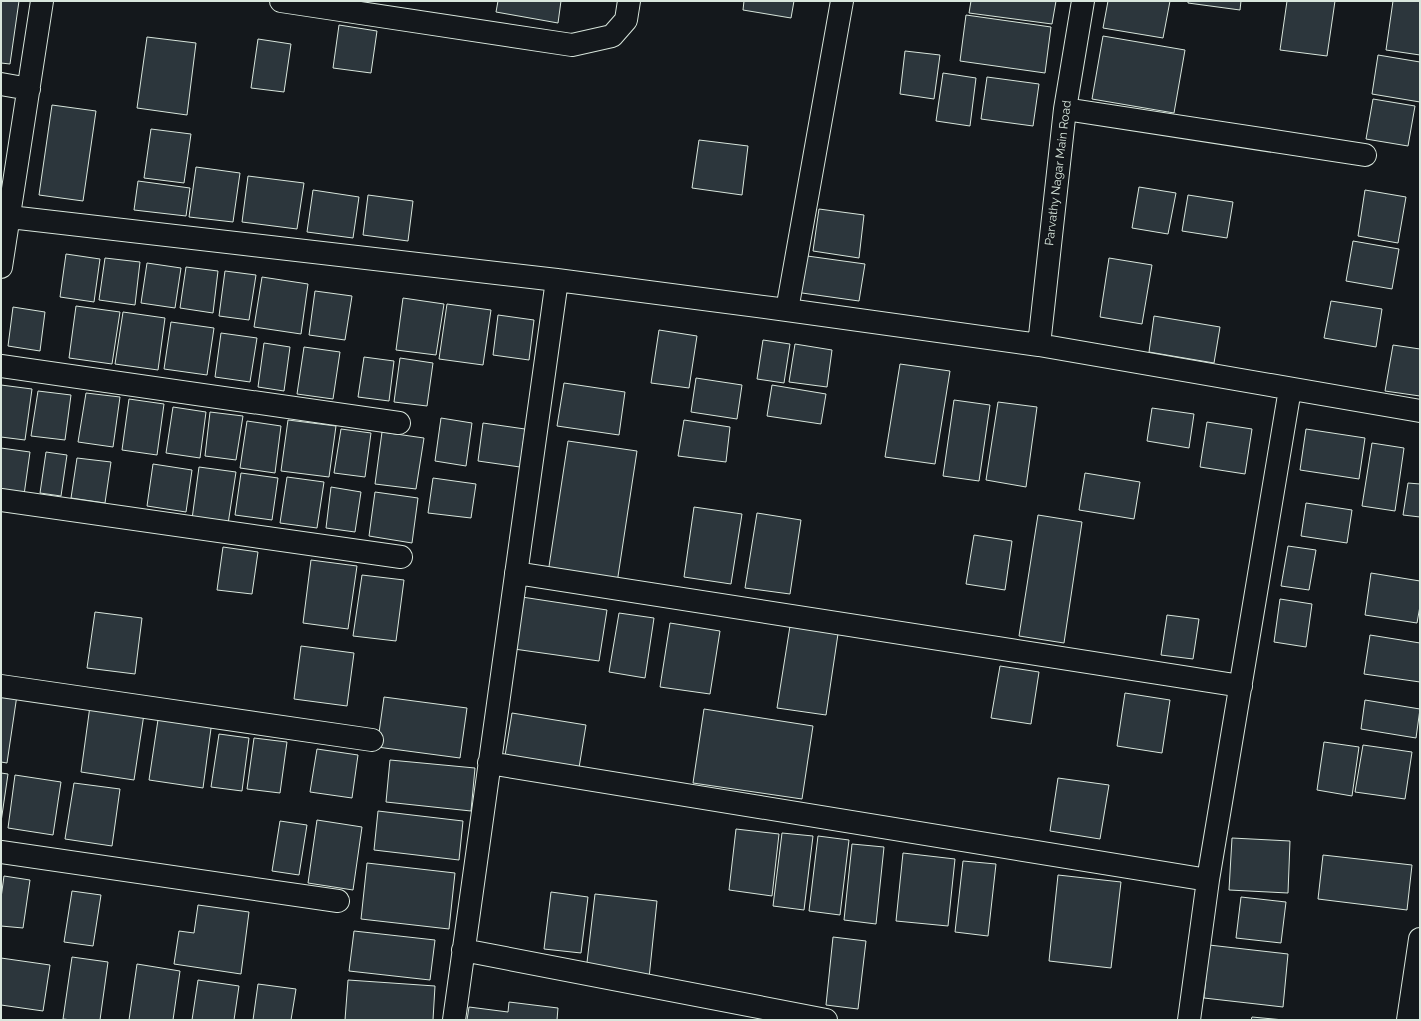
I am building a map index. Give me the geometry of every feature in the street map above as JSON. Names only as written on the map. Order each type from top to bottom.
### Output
[{"type":"street","points":[[1,266],[5,217],[29,89],[42,1]]},
{"type":"street","points":[[281,1],[572,45],[612,36],[626,20],[629,1]]},
{"type":"street","points":[[787,310],[842,1]]},
{"type":"street","name":"Parvathy Nagar Main Road","points":[[1039,345],[1065,109],[1083,1]]},
{"type":"street","points":[[1,84],[29,89]]},
{"type":"street","points":[[1065,109],[1365,154]]},
{"type":"street","points":[[5,217],[557,280],[787,310],[1039,345],[1420,411]]},
{"type":"street","points":[[454,1020],[557,280]]},
{"type":"street","points":[[1,366],[400,424]]},
{"type":"street","points":[[1189,1020],[1208,880],[1290,389]]},
{"type":"street","points":[[1,500],[401,557]]},
{"type":"street","points":[[516,573],[1241,686]]},
{"type":"street","points":[[1,686],[372,740]]},
{"type":"street","points":[[489,763],[1208,880]]},
{"type":"street","points":[[1,852],[338,901]]},
{"type":"street","points":[[1408,1020],[1420,938]]},
{"type":"street","points":[[463,950],[826,1020]]},
{"type":"building","points":[[1,1],[19,1],[10,64],[1,63]]},
{"type":"building","points":[[498,1],[561,1],[558,23],[496,12]]},
{"type":"building","points":[[744,1],[794,1],[791,18],[743,10]]},
{"type":"building","points":[[971,1],[1056,1],[1052,24],[969,13]]},
{"type":"building","points":[[1108,1],[1170,1],[1163,38],[1103,28]]},
{"type":"building","points":[[1188,1],[1241,1],[1240,10],[1188,3]]},
{"type":"building","points":[[1287,1],[1335,1],[1327,56],[1280,50]]},
{"type":"building","points":[[1393,1],[1420,1],[1420,55],[1386,50]]},
{"type":"building","points":[[966,15],[1051,27],[1045,73],[960,61]]},
{"type":"building","points":[[339,25],[377,31],[371,73],[333,68]]},
{"type":"building","points":[[1103,36],[1185,50],[1174,113],[1092,99]]},
{"type":"building","points":[[147,37],[196,43],[187,115],[137,108]]},
{"type":"building","points":[[258,39],[291,44],[284,92],[251,88]]},
{"type":"building","points":[[905,51],[940,55],[934,99],[900,94]]},
{"type":"building","points":[[1378,55],[1420,62],[1420,102],[1372,94]]},
{"type":"building","points":[[943,73],[976,78],[970,126],[936,121]]},
{"type":"building","points":[[987,77],[1039,84],[1033,126],[981,119]]},
{"type":"building","points":[[1373,99],[1415,106],[1408,146],[1366,139]]},
{"type":"building","points":[[52,105],[96,111],[83,201],[39,195]]},
{"type":"building","points":[[151,129],[191,134],[184,183],[144,178]]},
{"type":"building","points":[[699,140],[748,146],[742,195],[692,188]]},
{"type":"building","points":[[196,167],[240,173],[233,222],[189,217]]},
{"type":"building","points":[[248,176],[304,183],[297,229],[242,222]]},
{"type":"building","points":[[138,181],[190,188],[186,216],[134,210]]},
{"type":"building","points":[[1139,187],[1176,193],[1168,234],[1132,228]]},
{"type":"building","points":[[313,190],[359,197],[353,238],[307,232]]},
{"type":"building","points":[[1365,190],[1406,197],[1398,243],[1358,236]]},
{"type":"building","points":[[368,195],[413,201],[408,241],[363,235]]},
{"type":"building","points":[[1188,195],[1233,202],[1227,238],[1182,231]]},
{"type":"building","points":[[819,209],[864,215],[859,258],[813,251]]},
{"type":"building","points":[[1353,241],[1399,249],[1392,289],[1346,281]]},
{"type":"building","points":[[66,254],[100,259],[94,302],[60,297]]},
{"type":"building","points":[[800,255],[865,264],[859,301],[795,292]]},
{"type":"building","points":[[105,258],[140,262],[135,305],[99,300]]},
{"type":"building","points":[[1109,258],[1152,265],[1142,324],[1100,317]]},
{"type":"building","points":[[147,263],[181,268],[175,308],[141,303]]},
{"type":"building","points":[[186,267],[218,271],[213,313],[180,308]]},
{"type":"building","points":[[225,271],[256,275],[249,320],[219,316]]},
{"type":"building","points":[[262,277],[308,284],[301,334],[254,327]]},
{"type":"building","points":[[315,291],[352,296],[345,340],[309,335]]},
{"type":"building","points":[[403,298],[444,304],[436,355],[396,350]]},
{"type":"building","points":[[1331,301],[1382,309],[1376,347],[1324,338]]},
{"type":"building","points":[[447,304],[491,310],[483,365],[439,359]]},
{"type":"building","points":[[76,306],[120,312],[112,364],[69,358]]},
{"type":"building","points":[[13,307],[45,312],[40,351],[8,346]]},
{"type":"building","points":[[123,312],[165,318],[158,370],[115,364]]},
{"type":"building","points":[[498,315],[534,320],[529,360],[493,355]]},
{"type":"building","points":[[1154,316],[1220,327],[1214,363],[1149,352]]},
{"type":"building","points":[[171,322],[214,328],[207,375],[164,369]]},
{"type":"building","points":[[659,330],[697,336],[689,388],[651,383]]},
{"type":"building","points":[[221,333],[257,338],[250,382],[215,377]]},
{"type":"building","points":[[763,340],[790,344],[784,383],[757,379]]},
{"type":"building","points":[[264,343],[290,347],[284,391],[258,387]]},
{"type":"building","points":[[795,344],[832,350],[827,387],[789,382]]},
{"type":"building","points":[[1393,345],[1420,349],[1420,396],[1385,391]]},
{"type":"building","points":[[304,347],[340,352],[333,399],[297,394]]},
{"type":"building","points":[[364,357],[394,361],[389,401],[358,397]]},
{"type":"building","points":[[400,358],[433,363],[427,406],[394,402]]},
{"type":"building","points":[[900,364],[950,371],[935,464],[885,457]]},
{"type":"building","points":[[696,378],[742,385],[737,419],[691,412]]},
{"type":"building","points":[[564,383],[625,392],[619,435],[557,426]]},
{"type":"building","points":[[1,385],[32,389],[25,440],[1,437]]},
{"type":"building","points":[[772,385],[826,394],[821,424],[767,416]]},
{"type":"building","points":[[38,391],[71,395],[65,440],[31,436]]},
{"type":"building","points":[[86,393],[120,397],[113,447],[78,442]]},
{"type":"building","points":[[129,399],[164,404],[157,455],[122,450]]},
{"type":"building","points":[[954,400],[990,405],[979,481],[943,476]]},
{"type":"building","points":[[998,402],[1037,407],[1026,487],[986,480]]},
{"type":"building","points":[[173,407],[206,412],[200,458],[166,453]]},
{"type":"building","points":[[1152,408],[1194,414],[1189,448],[1147,441]]},
{"type":"building","points":[[210,412],[243,416],[236,460],[205,456]]},
{"type":"building","points":[[441,418],[472,423],[466,466],[435,461]]},
{"type":"building","points":[[288,420],[336,426],[329,477],[281,471]]},
{"type":"building","points":[[684,420],[730,427],[726,462],[678,456]]},
{"type":"building","points":[[247,421],[281,426],[275,473],[240,468]]},
{"type":"building","points":[[1207,422],[1252,429],[1245,474],[1200,467]]},
{"type":"building","points":[[483,423],[525,429],[520,467],[478,461]]},
{"type":"building","points":[[341,429],[371,433],[365,477],[334,473]]},
{"type":"building","points":[[1306,429],[1365,438],[1359,479],[1300,470]]},
{"type":"building","points":[[382,432],[424,438],[416,489],[375,484]]},
{"type":"building","points":[[568,441],[637,451],[617,583],[548,573]]},
{"type":"building","points":[[1372,443],[1404,448],[1395,511],[1362,506]]},
{"type":"building","points":[[1,448],[30,452],[24,495],[1,491]]},
{"type":"building","points":[[46,452],[67,455],[61,496],[40,493]]},
{"type":"building","points":[[77,458],[111,462],[105,503],[71,498]]},
{"type":"building","points":[[153,464],[192,470],[186,512],[147,506]]},
{"type":"building","points":[[199,467],[236,472],[228,524],[192,519]]},
{"type":"building","points":[[241,473],[278,478],[272,520],[235,515]]},
{"type":"building","points":[[1085,473],[1140,482],[1134,519],[1079,510]]},
{"type":"building","points":[[287,477],[324,482],[317,528],[280,523]]},
{"type":"building","points":[[433,478],[476,484],[471,518],[428,513]]},
{"type":"building","points":[[1408,483],[1420,484],[1420,517],[1403,515]]},
{"type":"building","points":[[331,487],[361,492],[355,532],[326,528]]},
{"type":"building","points":[[375,492],[418,498],[412,543],[369,536]]},
{"type":"building","points":[[1306,503],[1352,510],[1347,543],[1301,536]]},
{"type":"building","points":[[694,507],[742,514],[731,584],[684,577]]},
{"type":"building","points":[[757,513],[801,520],[790,594],[745,588]]},
{"type":"building","points":[[1038,515],[1082,522],[1064,643],[1019,636]]},
{"type":"building","points":[[974,535],[1012,541],[1005,590],[966,584]]},
{"type":"building","points":[[1288,546],[1316,550],[1309,590],[1281,586]]},
{"type":"building","points":[[223,547],[258,552],[252,594],[217,590]]},
{"type":"building","points":[[311,560],[357,566],[348,629],[303,623]]},
{"type":"building","points":[[1371,573],[1420,581],[1420,606],[1417,623],[1365,615]]},
{"type":"building","points":[[362,575],[404,580],[396,641],[353,636]]},
{"type":"building","points":[[522,597],[607,610],[599,661],[514,649]]},
{"type":"building","points":[[1280,599],[1312,604],[1306,647],[1274,642]]},
{"type":"building","points":[[95,612],[142,618],[135,674],[87,668]]},
{"type":"building","points":[[619,613],[654,618],[645,678],[609,672]]},
{"type":"building","points":[[1167,615],[1199,619],[1193,659],[1161,655]]},
{"type":"building","points":[[670,623],[720,631],[710,694],[660,687]]},
{"type":"building","points":[[790,626],[838,634],[826,715],[777,708]]},
{"type":"building","points":[[1370,635],[1420,643],[1420,682],[1364,674]]},
{"type":"building","points":[[301,646],[354,653],[347,706],[294,699]]},
{"type":"building","points":[[1000,666],[1039,672],[1031,724],[991,718]]},
{"type":"building","points":[[1,692],[17,695],[7,763],[1,762]]},
{"type":"building","points":[[1125,693],[1170,700],[1162,753],[1117,746]]},
{"type":"building","points":[[384,697],[467,708],[460,758],[377,747]]},
{"type":"building","points":[[1365,700],[1420,709],[1416,738],[1361,729]]},
{"type":"building","points":[[90,706],[144,714],[134,780],[81,772]]},
{"type":"building","points":[[704,709],[813,726],[802,799],[693,783]]},
{"type":"building","points":[[159,713],[212,721],[203,788],[149,780]]},
{"type":"building","points":[[512,713],[586,725],[578,774],[504,762]]},
{"type":"building","points":[[219,734],[249,738],[242,791],[211,787]]},
{"type":"building","points":[[254,738],[287,742],[280,793],[247,789]]},
{"type":"building","points":[[1324,742],[1359,747],[1352,796],[1317,790]]},
{"type":"building","points":[[1363,745],[1412,752],[1405,799],[1355,792]]},
{"type":"building","points":[[317,749],[358,755],[352,798],[310,792]]},
{"type":"building","points":[[390,760],[475,768],[471,811],[386,802]]},
{"type":"building","points":[[1,773],[8,774],[1,822]]},
{"type":"building","points":[[15,775],[61,782],[53,835],[8,828]]},
{"type":"building","points":[[1058,778],[1109,785],[1100,839],[1050,831]]},
{"type":"building","points":[[74,783],[120,789],[112,846],[65,839]]},
{"type":"building","points":[[378,811],[463,821],[459,860],[374,850]]},
{"type":"building","points":[[317,820],[362,827],[353,890],[308,883]]},
{"type":"building","points":[[280,821],[307,825],[299,875],[272,871]]},
{"type":"building","points":[[736,829],[779,834],[772,896],[729,890]]},
{"type":"building","points":[[782,833],[813,836],[804,910],[773,906]]},
{"type":"building","points":[[818,836],[849,840],[840,915],[809,911]]},
{"type":"building","points":[[1232,838],[1290,841],[1288,893],[1229,890]]},
{"type":"building","points":[[852,844],[884,847],[876,924],[844,920]]},
{"type":"building","points":[[903,853],[955,859],[948,926],[896,921]]},
{"type":"building","points":[[1323,855],[1412,865],[1407,910],[1318,899]]},
{"type":"building","points":[[963,861],[996,864],[988,936],[955,932]]},
{"type":"building","points":[[367,863],[455,873],[449,929],[361,919]]},
{"type":"building","points":[[1058,875],[1121,882],[1111,968],[1049,961]]},
{"type":"building","points":[[4,876],[30,880],[23,928],[1,926],[1,898]]},
{"type":"building","points":[[72,891],[101,895],[93,946],[64,942]]},
{"type":"building","points":[[551,892],[588,897],[581,953],[544,949]]},
{"type":"building","points":[[595,894],[657,901],[649,978],[586,971]]},
{"type":"building","points":[[1241,897],[1286,902],[1281,943],[1236,938]]},
{"type":"building","points":[[198,905],[249,912],[241,974],[174,964],[179,931],[194,933]]},
{"type":"building","points":[[354,931],[435,940],[430,980],[349,971]]},
{"type":"building","points":[[833,937],[866,941],[858,1009],[826,1005]]},
{"type":"building","points":[[1209,945],[1288,954],[1283,1007],[1204,998]]},
{"type":"building","points":[[72,957],[108,962],[100,1020],[63,1019]]},
{"type":"building","points":[[1,958],[50,965],[43,1011],[1,1005]]},
{"type":"building","points":[[137,964],[180,971],[173,1020],[129,1020]]},
{"type":"building","points":[[198,980],[239,986],[234,1020],[192,1020]]},
{"type":"building","points":[[348,980],[435,986],[433,1020],[345,1020]]},
{"type":"building","points":[[258,984],[296,989],[291,1020],[253,1020]]},
{"type":"building","points":[[509,1002],[558,1008],[557,1020],[467,1020],[469,1007],[508,1012]]},
{"type":"building","points":[[1252,1017],[1284,1020],[1251,1020]]}]
